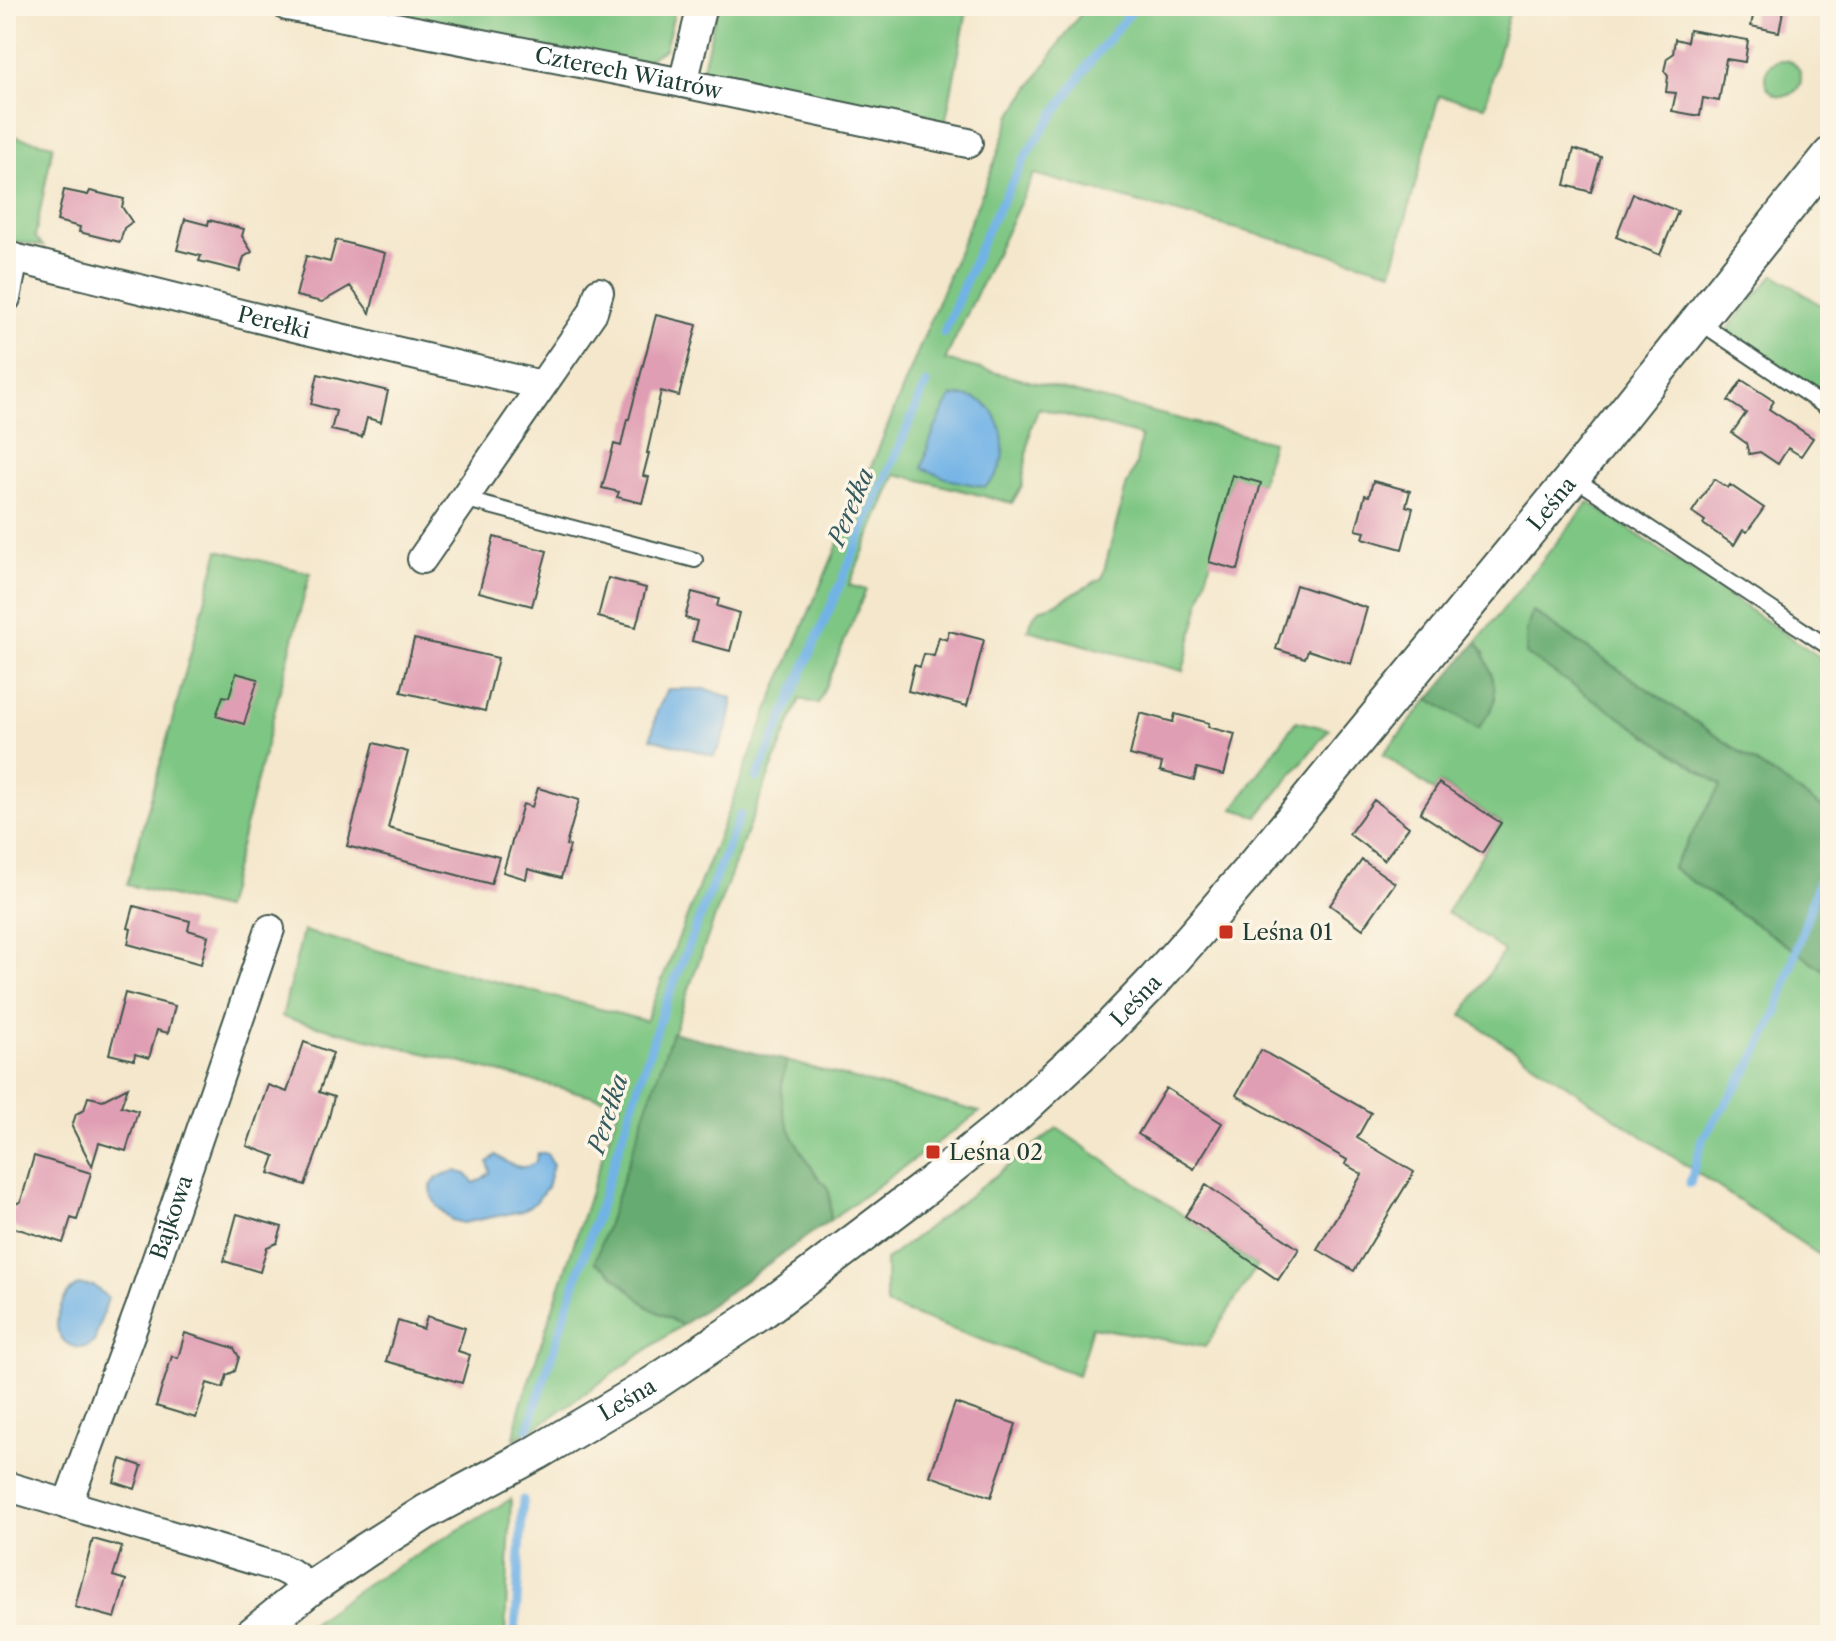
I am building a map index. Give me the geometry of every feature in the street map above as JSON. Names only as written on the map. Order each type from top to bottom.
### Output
[{"type":"street","name":"Czterech Wiatrów","points":[[287,6],[683,83],[968,143]]},
{"type":"street","points":[[683,83],[702,6]]},
{"type":"street","name":"Leśna","points":[[252,1635],[310,1588],[366,1550],[426,1512],[538,1452],[653,1384],[760,1313],[1012,1118],[1108,1029],[1198,931],[1573,477],[1830,155]]},
{"type":"street","points":[[6,298],[10,257]]},
{"type":"street","name":"Perełki","points":[[10,257],[541,385]]},
{"type":"street","points":[[422,559],[593,312],[599,292]]},
{"type":"street","name":"Bajkowa","points":[[67,1505],[143,1298],[270,929]]},
{"type":"street","points":[[6,1486],[280,1568],[310,1588]]},
{"type":"lane","points":[[1698,321],[1830,410]]},
{"type":"lane","points":[[1573,477],[1830,648]]},
{"type":"lane","points":[[463,499],[695,560]]},
{"type":"green space","points":[[331,6],[676,6],[665,49],[637,66]]},
{"type":"green space","points":[[718,6],[968,6],[944,129],[709,78],[703,67]]},
{"type":"green space","points":[[1088,6],[1511,6],[1485,106],[1439,96],[1392,271],[1034,174],[945,360],[1272,442],[1261,483],[1232,476],[1183,671],[1028,630],[1034,615],[1041,609],[1102,578],[1126,487],[1136,465],[1141,436],[1039,408],[1031,427],[1022,486],[1012,503],[896,474],[849,585],[866,590],[818,704],[800,699],[744,838],[595,1262],[607,1269],[648,1307],[682,1325],[540,1425],[514,1439],[519,1411],[620,1103],[282,1017],[303,931],[646,1021],[775,692],[871,467],[1011,116],[1073,23]]},
{"type":"green space","points":[[1783,60],[1796,65],[1801,78],[1796,91],[1783,96],[1770,91],[1765,78],[1770,65]]},
{"type":"green space","points":[[12,136],[53,145],[35,237],[43,246],[6,240],[6,167]]},
{"type":"green space","points":[[1774,274],[1830,311],[1830,402],[1725,332]]},
{"type":"green space","points":[[1589,502],[1830,664],[1830,813],[1533,611],[1526,654],[1722,786],[1673,869],[1830,974],[1830,1262],[1462,1015],[1504,951],[1447,912],[1501,823],[1440,783],[1434,791],[1383,754],[1429,699],[1478,728],[1485,654],[1477,642]]},
{"type":"green space","points":[[219,550],[310,573],[224,909],[127,885]]},
{"type":"green space","points":[[1532,611],[1830,813],[1830,974],[1672,868],[1721,785],[1526,654],[1526,633]]},
{"type":"green space","points":[[1477,642],[1490,669],[1495,700],[1478,729],[1429,699]]},
{"type":"green space","points":[[1296,721],[1329,729],[1258,816],[1233,809]]},
{"type":"green space","points":[[672,1032],[787,1061],[782,1093],[786,1121],[799,1147],[828,1189],[830,1200],[830,1220],[682,1325],[648,1307],[607,1269],[595,1262]]},
{"type":"green space","points":[[786,1061],[980,1112],[830,1220],[828,1189],[799,1147],[786,1121],[781,1093]]},
{"type":"green space","points":[[1057,1128],[1257,1266],[1205,1347],[1092,1327],[1078,1375],[886,1305],[886,1260]]},
{"type":"green space","points":[[511,1499],[505,1635],[295,1635],[365,1585]]},
{"type":"water","points":[[952,396],[972,397],[983,402],[990,408],[1000,427],[1002,460],[994,478],[985,487],[951,480],[922,468],[934,430]]},
{"type":"water","points":[[668,689],[706,689],[732,698],[727,728],[714,756],[651,738],[657,711]]},
{"type":"water","points":[[538,1153],[547,1153],[553,1165],[547,1187],[536,1202],[522,1211],[463,1223],[452,1220],[432,1197],[431,1186],[445,1174],[456,1171],[466,1174],[474,1183],[490,1172],[488,1162],[496,1155],[510,1164],[525,1167],[535,1163]]},
{"type":"water","points":[[78,1285],[94,1286],[108,1298],[94,1342],[82,1347],[65,1342],[57,1324],[64,1299]]},
{"type":"building","points":[[1755,6],[1784,6],[1779,32],[1751,26]]},
{"type":"building","points":[[1689,30],[1748,40],[1745,62],[1726,59],[1719,101],[1703,98],[1700,116],[1672,111],[1676,93],[1666,92],[1668,76],[1664,71],[1667,58],[1673,54],[1675,39],[1687,42]]},
{"type":"building","points":[[1574,149],[1601,157],[1591,192],[1565,185]]},
{"type":"building","points":[[64,190],[88,195],[90,191],[124,199],[122,207],[132,222],[124,228],[120,242],[79,232],[80,227],[57,221]]},
{"type":"building","points":[[1633,194],[1678,211],[1660,255],[1616,237]]},
{"type":"building","points":[[185,219],[208,225],[209,220],[244,229],[242,236],[252,252],[244,257],[240,271],[199,261],[201,256],[177,250]]},
{"type":"building","points":[[336,240],[385,253],[370,313],[350,286],[322,302],[296,296],[306,256],[330,262]]},
{"type":"building","points":[[656,315],[697,325],[679,396],[661,391],[643,476],[649,477],[642,503],[617,497],[619,492],[602,488],[614,444],[621,446]]},
{"type":"building","points":[[318,374],[388,391],[381,422],[367,418],[362,437],[331,430],[336,411],[311,404]]},
{"type":"building","points":[[1742,380],[1774,401],[1769,409],[1813,438],[1801,456],[1788,448],[1778,464],[1760,452],[1749,454],[1746,443],[1732,433],[1746,413],[1728,401]]},
{"type":"building","points":[[1232,475],[1261,483],[1238,570],[1209,562]]},
{"type":"building","points":[[1714,479],[1728,488],[1730,485],[1764,508],[1747,532],[1743,530],[1734,545],[1703,524],[1705,521],[1692,512]]},
{"type":"building","points":[[1373,481],[1410,491],[1406,506],[1413,508],[1402,549],[1363,538],[1365,532],[1356,530],[1365,495],[1369,496]]},
{"type":"building","points":[[494,537],[547,551],[532,606],[479,592]]},
{"type":"building","points":[[608,578],[646,588],[636,627],[598,617]]},
{"type":"building","points":[[1296,585],[1367,608],[1351,664],[1308,650],[1305,658],[1276,649]]},
{"type":"building","points":[[692,592],[719,599],[717,606],[740,613],[730,651],[692,641],[697,621],[685,618]]},
{"type":"building","points":[[949,631],[984,640],[967,706],[908,691],[914,665],[920,667],[924,654],[934,656],[939,637],[947,640]]},
{"type":"building","points":[[414,639],[498,658],[485,711],[401,692]]},
{"type":"building","points":[[236,673],[258,679],[244,724],[216,716],[223,696],[229,697]]},
{"type":"building","points":[[1140,713],[1173,722],[1175,714],[1235,734],[1224,775],[1197,768],[1194,780],[1160,771],[1162,763],[1130,755]]},
{"type":"building","points":[[374,743],[408,752],[388,828],[499,857],[491,884],[347,846]]},
{"type":"building","points":[[1439,783],[1501,823],[1482,853],[1420,813]]},
{"type":"building","points":[[538,788],[579,800],[566,845],[570,846],[561,878],[528,869],[526,879],[503,872],[523,804],[532,807]]},
{"type":"building","points":[[1374,800],[1409,827],[1384,860],[1349,834]]},
{"type":"building","points":[[1362,860],[1395,883],[1363,929],[1330,905]]},
{"type":"building","points":[[134,906],[190,921],[188,930],[208,936],[201,964],[128,944],[131,929],[128,928]]},
{"type":"building","points":[[125,993],[175,1006],[168,1033],[157,1030],[149,1058],[135,1054],[134,1060],[109,1054]]},
{"type":"building","points":[[304,1042],[333,1053],[319,1092],[334,1097],[305,1185],[269,1173],[275,1156],[247,1146],[268,1085],[287,1092]]},
{"type":"building","points":[[1261,1050],[1371,1113],[1357,1138],[1414,1172],[1354,1271],[1317,1249],[1362,1174],[1345,1164],[1347,1160],[1236,1095]]},
{"type":"building","points":[[128,1087],[121,1106],[138,1111],[126,1151],[99,1143],[92,1166],[72,1127],[76,1114],[84,1110],[88,1097],[103,1100]]},
{"type":"building","points":[[1166,1088],[1222,1123],[1194,1169],[1138,1134]]},
{"type":"building","points":[[34,1156],[91,1173],[77,1220],[71,1218],[63,1243],[15,1228],[10,1219],[14,1205],[21,1201]]},
{"type":"building","points":[[1206,1185],[1299,1249],[1278,1280],[1185,1216]]},
{"type":"building","points":[[237,1214],[282,1227],[277,1243],[267,1247],[260,1272],[224,1261]]},
{"type":"building","points":[[427,1316],[465,1328],[458,1351],[470,1355],[462,1383],[386,1361],[398,1321],[423,1329]]},
{"type":"building","points":[[185,1333],[234,1348],[239,1357],[235,1371],[227,1375],[223,1388],[207,1383],[196,1418],[156,1406],[172,1356],[178,1358]]},
{"type":"building","points":[[955,1403],[1016,1424],[991,1497],[930,1476]]},
{"type":"building","points":[[121,1459],[142,1466],[135,1489],[114,1482]]},
{"type":"building","points":[[93,1539],[122,1547],[113,1576],[126,1580],[115,1618],[75,1607]]},
{"type":"waterway","name":"Perełka","points":[[944,333],[986,232],[1028,152],[1093,58],[1136,6]]},
{"type":"waterway","name":"Perełka","points":[[757,778],[926,384]]},
{"type":"waterway","name":"Perełka","points":[[528,1429],[662,1013],[740,815]]},
{"type":"waterway","points":[[1690,1183],[1703,1138],[1752,1063],[1776,1014],[1830,846]]},
{"type":"waterway","name":"Perełka","points":[[515,1635],[523,1500]]},
{"type":"place","name":"Leśna 01","points":[[1226,932]]},
{"type":"place","name":"Leśna 02","points":[[933,1152]]}]
